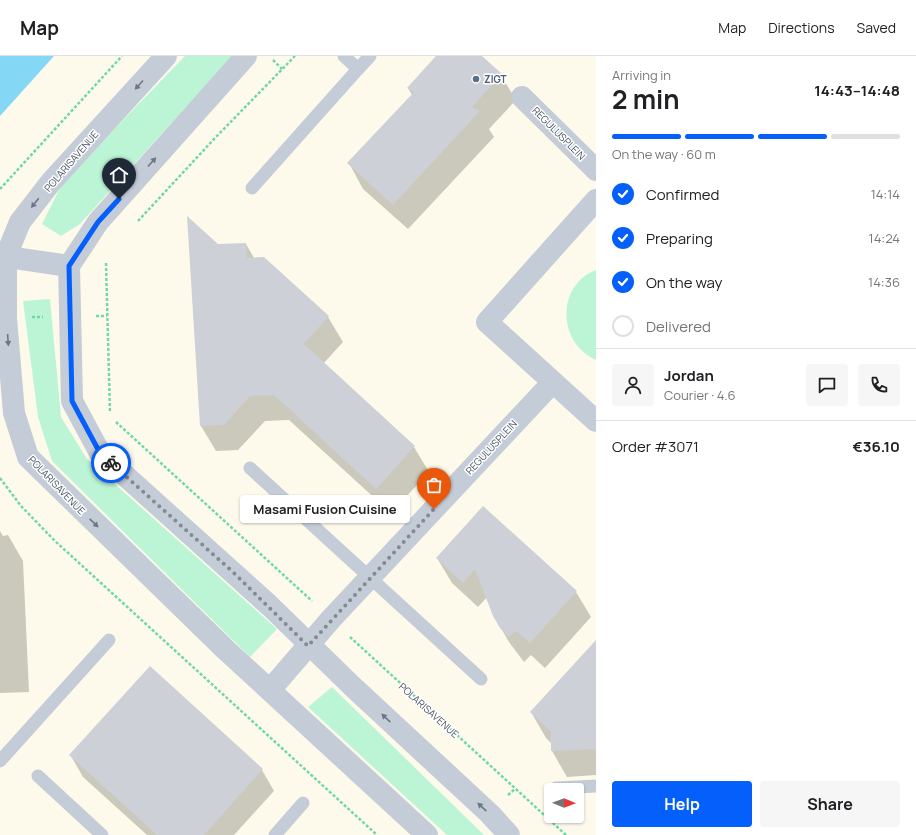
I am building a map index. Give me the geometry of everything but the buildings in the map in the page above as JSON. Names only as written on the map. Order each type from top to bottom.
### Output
[{"type":"street","name":"POLARISAVENUE","points":[[166,56],[51,182],[20,222],[3,256],[6,318],[14,413],[28,457],[226,650],[427,835]]},
{"type":"street","points":[[246,56],[98,222],[69,266],[72,401],[100,453],[270,606],[308,646],[490,814],[509,835]]},
{"type":"street","name":"REGULUSPLEIN","points":[[522,97],[596,170]]},
{"type":"street","points":[[596,200],[487,322],[596,421]]},
{"type":"street","points":[[3,256],[69,266]]},
{"type":"street","name":"REGULUSPLEIN","points":[[270,690],[331,619],[371,579],[488,450],[553,382]]},
{"type":"lane","points":[[344,56],[358,69]]},
{"type":"lane","points":[[252,188],[370,56]]},
{"type":"lane","points":[[250,468],[481,679]]},
{"type":"lane","points":[[0,762],[109,640]]},
{"type":"lane","points":[[38,776],[100,834]]},
{"type":"lane","points":[[584,787],[596,786]]},
{"type":"lane","points":[[275,835],[303,803]]},
{"type":"path","points":[[0,189],[122,56]]},
{"type":"path","points":[[268,56],[282,69]]},
{"type":"path","points":[[136,224],[215,138],[295,56]]},
{"type":"path","name":"POLARISAVENUE","points":[[109,258],[105,264],[110,417],[293,583],[566,835]]},
{"type":"path","points":[[0,478],[21,506],[55,541],[376,835]]},
{"type":"path","points":[[270,606],[293,583]]},
{"type":"path","points":[[204,676],[226,650]]},
{"type":"shaded area","points":[[0,56],[596,56],[596,835],[0,835]]},
{"type":"green space","points":[[185,56],[232,56],[80,224],[61,236],[42,224],[63,182]]},
{"type":"green space","points":[[596,270],[596,360],[583,352],[574,341],[568,328],[566,314],[568,301],[574,288],[583,277]]},
{"type":"green space","points":[[50,299],[61,417],[87,459],[277,629],[250,657],[52,461],[38,417],[23,301]]},
{"type":"green space","points":[[332,687],[484,835],[447,835],[308,707]]},
{"type":"water","points":[[0,56],[54,56],[0,116]]},
{"type":"way so far","points":[[111,463],[270,606],[308,646],[331,619],[371,579],[434,509]]},
{"type":"place","name":"ZIGT","points":[[476,79]]},
{"type":"place","name":"Masami Fusion Cuisine","points":[[434,509]]},
{"type":"route","points":[[111,463],[100,453],[72,401],[69,266],[98,222],[119,199]]}]
